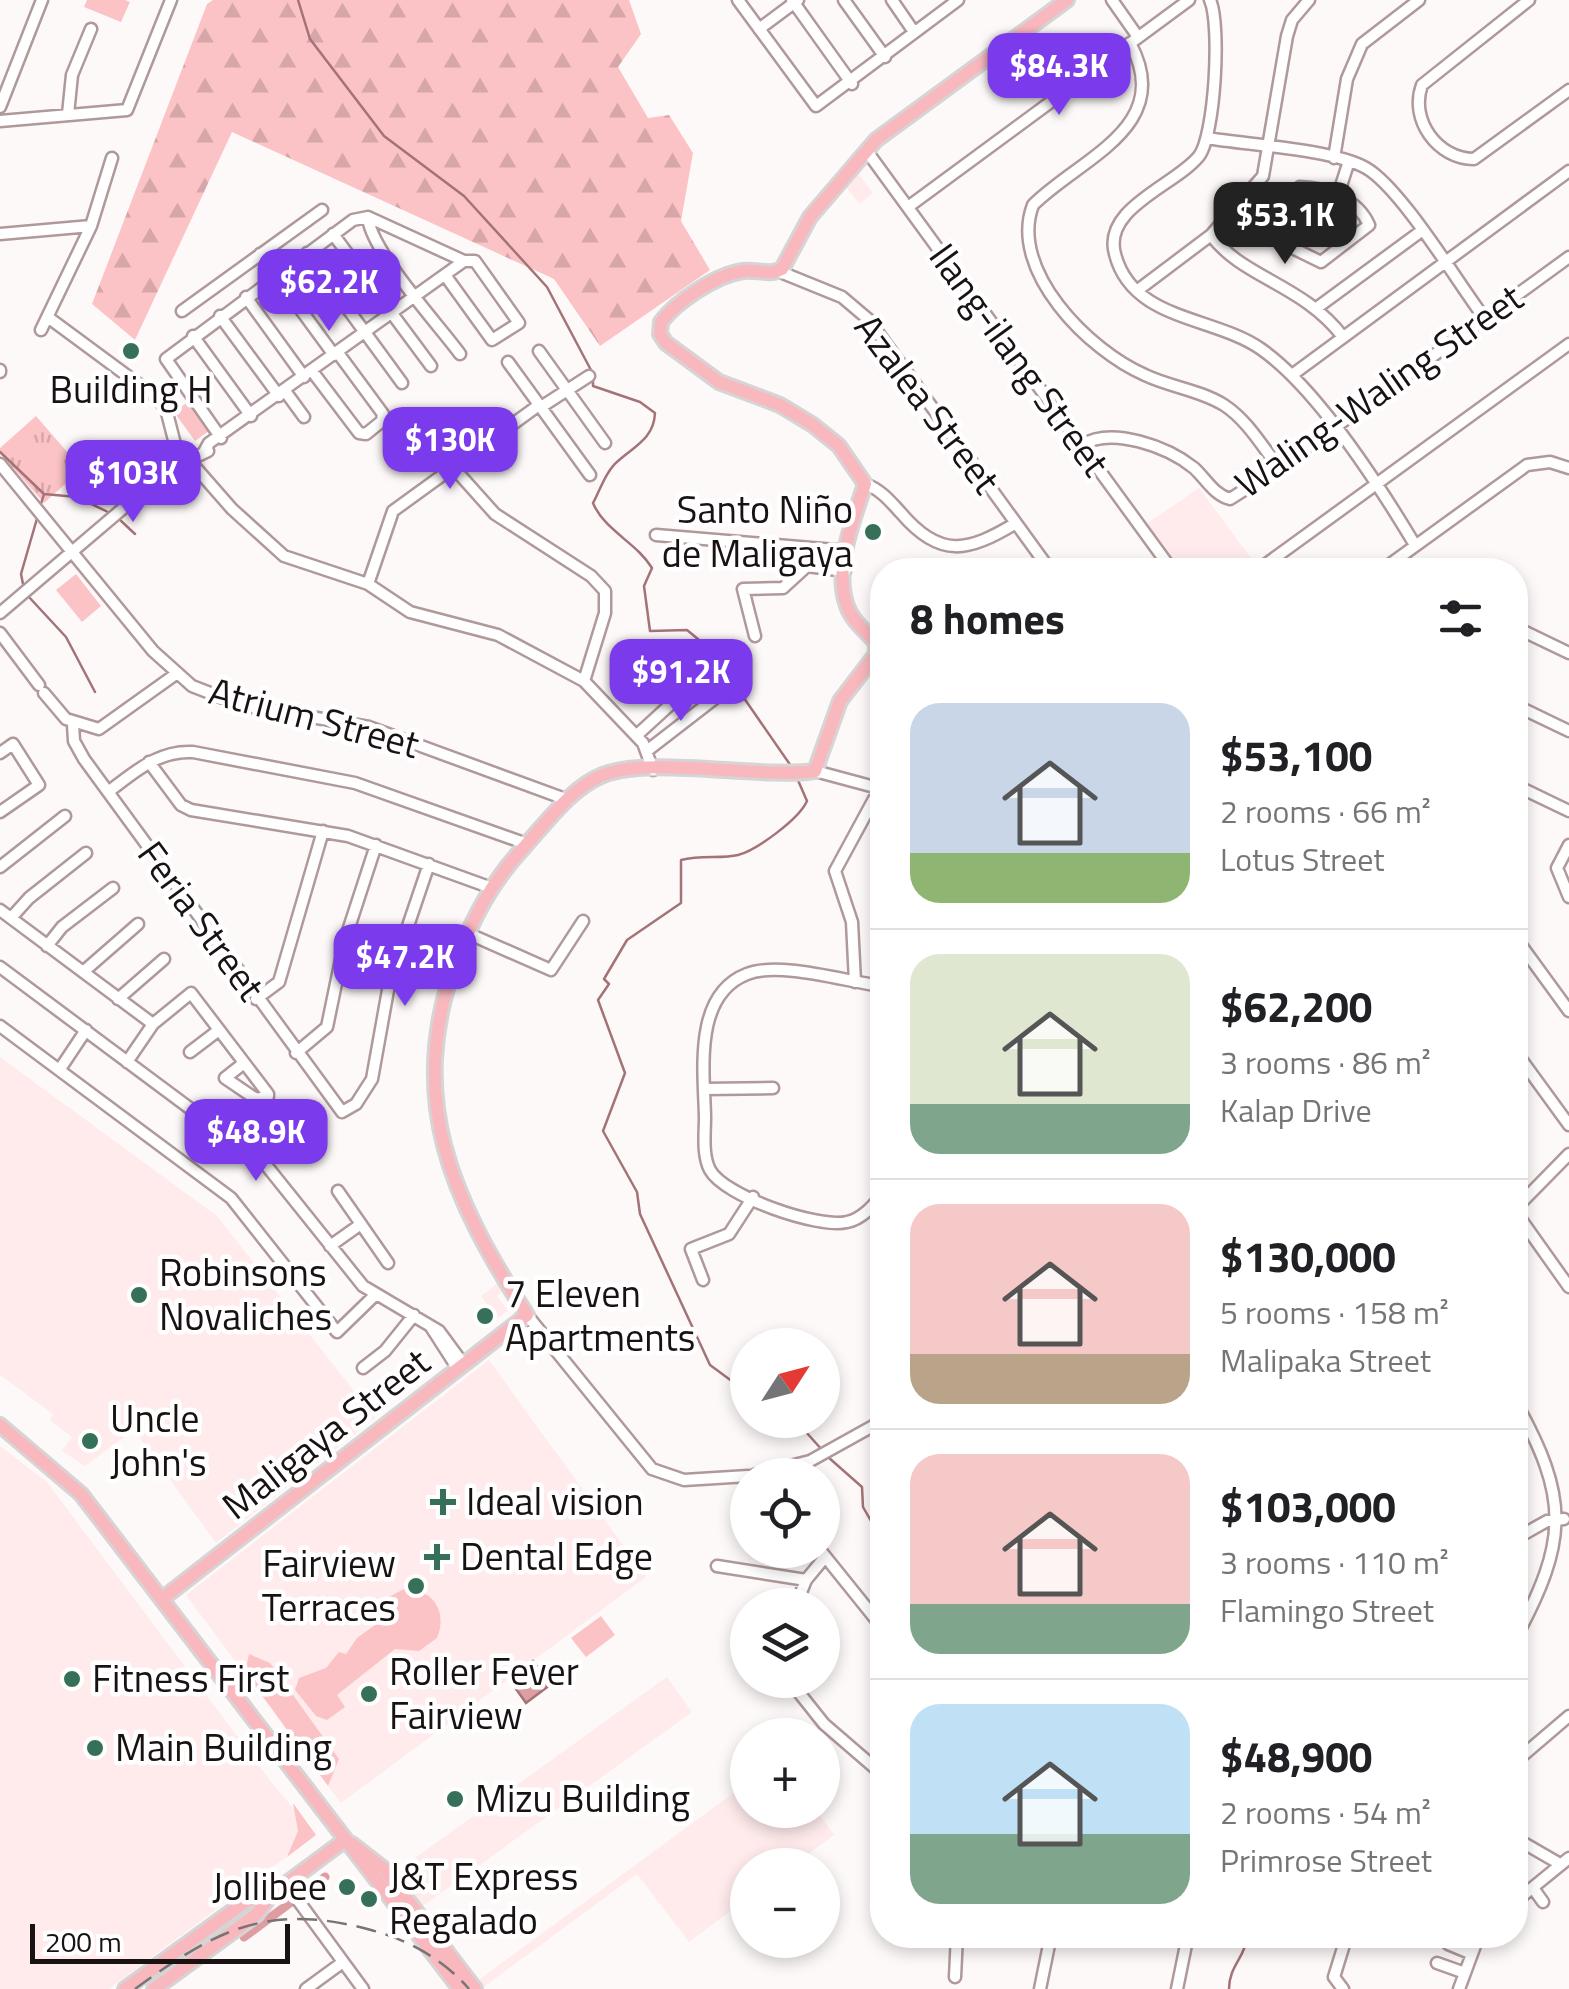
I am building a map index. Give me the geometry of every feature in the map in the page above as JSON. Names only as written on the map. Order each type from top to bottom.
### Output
[{"type":"main road","points":[[870,636],[847,607],[845,571],[851,520],[865,484],[839,446],[814,424],[780,404],[719,382],[660,334],[666,316],[720,279],[747,270],[778,271],[810,217],[866,150],[1067,0]]},
{"type":"main road","points":[[527,1315],[453,1183],[437,1121],[436,1026],[485,885],[568,800],[601,775],[654,770],[815,772],[840,701],[870,662]]},
{"type":"main road","name":"Maligaya Street","points":[[162,1599],[527,1315]]},
{"type":"main road","points":[[0,1425],[69,1481],[460,1989]]},
{"type":"main road","points":[[125,1989],[246,1902],[271,1894],[345,1840]]},
{"type":"main road","points":[[345,1840],[384,1869],[475,1989]]},
{"type":"main road","points":[[154,1989],[256,1915],[271,1894]]},
{"type":"street","points":[[0,107],[42,0]]},
{"type":"street","points":[[0,121],[126,110],[171,0]]},
{"type":"street","points":[[738,0],[816,106],[852,84],[958,0]]},
{"type":"street","points":[[844,0],[885,57]]},
{"type":"street","points":[[892,0],[914,32]]},
{"type":"street","points":[[1112,0],[1134,40],[1142,77],[1134,116],[1115,141],[1033,204],[1026,236],[1028,252],[1090,339],[1136,371],[1229,408],[1278,468]]},
{"type":"street","points":[[908,207],[1189,0]]},
{"type":"street","points":[[1210,0],[1216,20],[1207,138],[1197,159],[1139,204],[1116,229],[1114,251],[1119,267],[1162,310],[1241,336],[1292,375],[1378,484],[1415,545]]},
{"type":"street","points":[[1138,290],[1211,235],[1257,186],[1270,149],[1287,36],[1292,20],[1308,0]]},
{"type":"street","points":[[1334,158],[1347,79],[1362,44],[1419,0]]},
{"type":"street","points":[[1527,0],[1422,85],[1416,99],[1419,115],[1445,152],[1458,159],[1474,158],[1569,90]]},
{"type":"street","points":[[759,29],[795,1],[852,84]]},
{"type":"street","points":[[68,114],[72,75],[91,28]]},
{"type":"street","points":[[1207,138],[1349,161],[1378,177],[1485,319]]},
{"type":"street","name":"Ilang-ilang Street","points":[[866,150],[1163,558]]},
{"type":"street","points":[[41,330],[92,226],[112,158]]},
{"type":"street","points":[[1338,195],[1349,161]]},
{"type":"street","points":[[1292,375],[1569,171]]},
{"type":"street","points":[[1300,187],[1338,195],[1358,209],[1369,225],[1324,261],[1272,238],[1300,187]]},
{"type":"street","points":[[182,310],[322,210]]},
{"type":"street","points":[[368,217],[370,228],[460,354]]},
{"type":"street","points":[[220,439],[166,359],[220,316],[333,234],[358,218],[368,217],[464,260],[475,261],[519,320],[498,340],[492,340],[445,274]]},
{"type":"street","points":[[0,234],[92,226]]},
{"type":"street","points":[[1318,307],[1420,232]]},
{"type":"street","points":[[333,234],[431,366]]},
{"type":"street","points":[[1211,235],[1232,256],[1318,307],[1343,338]]},
{"type":"street","points":[[307,253],[402,382]]},
{"type":"street","points":[[246,297],[359,433],[366,434],[382,422],[383,414],[260,254]]},
{"type":"street","name":"Waling-Waling Street","points":[[1082,445],[1108,436],[1166,453],[1196,470],[1224,498],[1241,493],[1569,257]]},
{"type":"street","points":[[0,613],[167,471],[190,462],[464,260]]},
{"type":"street","name":"Azalea Street","points":[[778,271],[842,297],[868,319],[1042,558]]},
{"type":"street","points":[[220,316],[304,417]]},
{"type":"street","points":[[49,318],[162,404],[171,438],[190,462],[232,509],[284,556],[368,584],[410,612],[498,635],[584,682],[648,750],[654,770]]},
{"type":"street","points":[[193,336],[251,416]]},
{"type":"street","points":[[1275,558],[1569,344]]},
{"type":"street","points":[[539,351],[605,443]]},
{"type":"street","points":[[508,362],[590,475]]},
{"type":"street","points":[[368,584],[393,511],[452,466],[589,376]]},
{"type":"street","points":[[1398,558],[1527,465],[1550,462],[1569,468]]},
{"type":"street","points":[[0,464],[176,674],[107,726],[91,729],[73,724],[0,634]]},
{"type":"street","points":[[452,466],[484,506],[591,576],[605,591],[607,606],[584,682]]},
{"type":"street","points":[[865,484],[878,490],[936,544],[978,543],[1016,522]]},
{"type":"street","points":[[656,535],[847,551]]},
{"type":"street","points":[[755,636],[743,589],[783,588],[807,566],[845,571]]},
{"type":"street","points":[[1528,632],[1569,653]]},
{"type":"street","name":"Atrium Street","points":[[176,674],[214,698],[369,727],[568,800]]},
{"type":"street","points":[[636,735],[696,682]]},
{"type":"street","points":[[648,750],[714,699]]},
{"type":"street","points":[[1528,712],[1569,732]]},
{"type":"street","name":"Feria Street","points":[[73,724],[78,750],[342,1112],[360,1099],[372,1080],[390,979],[429,864]]},
{"type":"street","points":[[0,753],[13,744],[39,785],[0,812]]},
{"type":"street","points":[[108,792],[149,762],[174,751],[193,752],[354,783],[527,844]]},
{"type":"street","points":[[149,762],[181,805],[190,810],[322,831],[376,845],[485,885]]},
{"type":"street","points":[[815,772],[870,786]]},
{"type":"street","points":[[1528,791],[1569,811]]},
{"type":"street","points":[[855,982],[852,922],[834,871],[870,808]]},
{"type":"street","points":[[0,867],[64,816]]},
{"type":"street","points":[[256,999],[279,982],[322,831]]},
{"type":"street","points":[[296,1053],[327,1026],[345,940],[376,845]]},
{"type":"street","points":[[1569,846],[1557,868],[1569,898]]},
{"type":"street","points":[[11,918],[45,884],[86,853]]},
{"type":"street","points":[[47,946],[62,927],[112,888]]},
{"type":"street","points":[[0,910],[152,1024]]},
{"type":"street","points":[[467,933],[550,970],[583,921]]},
{"type":"street","points":[[83,972],[138,924]]},
{"type":"street","points":[[1528,955],[1569,1012]]},
{"type":"street","points":[[118,999],[164,959]]},
{"type":"street","points":[[0,966],[266,1165],[374,1296],[431,1326],[461,1367]]},
{"type":"street","points":[[870,984],[768,970],[739,979],[716,1000],[708,1022],[704,1089],[706,1161],[720,1183],[802,1219],[827,1224],[860,1218],[870,1208]]},
{"type":"street","points":[[127,1062],[152,1024],[191,993],[244,1063]]},
{"type":"street","points":[[0,1026],[239,1206],[337,1332],[374,1296]]},
{"type":"street","points":[[60,1070],[86,1030]]},
{"type":"street","points":[[190,1052],[218,1030]]},
{"type":"street","points":[[1528,1069],[1569,1125]]},
{"type":"street","points":[[704,1089],[773,1088]]},
{"type":"street","points":[[1528,1197],[1569,1154]]},
{"type":"street","points":[[338,1191],[388,1262]]},
{"type":"street","points":[[703,1280],[691,1250],[729,1234],[753,1197]]},
{"type":"street","points":[[330,1246],[361,1224]]},
{"type":"street","points":[[1528,1229],[1569,1288]]},
{"type":"street","points":[[527,1315],[652,1470],[684,1480],[730,1477]]},
{"type":"street","points":[[362,1368],[385,1351],[414,1316]]},
{"type":"street","points":[[1528,1426],[1560,1469],[1564,1519],[1552,1574],[1528,1616]]},
{"type":"street","points":[[816,1458],[870,1428]]},
{"type":"street","points":[[1528,1532],[1547,1521],[1564,1519]]},
{"type":"street","points":[[717,1566],[806,1580]]},
{"type":"street","points":[[803,1588],[813,1568]]},
{"type":"street","points":[[834,1568],[870,1612]]},
{"type":"street","points":[[803,1698],[824,1724],[870,1764]]},
{"type":"street","points":[[1528,1751],[1569,1716]]},
{"type":"street","points":[[1528,1844],[1564,1861],[1528,1892]]},
{"type":"street","points":[[286,1884],[363,1989]]},
{"type":"street","points":[[1533,1888],[1543,1902]]},
{"type":"street","points":[[954,1977],[955,1948]]},
{"type":"street","points":[[1040,1989],[1048,1948]]},
{"type":"street","points":[[1178,1989],[1186,1948]]},
{"type":"street","points":[[1343,1948],[1334,1976],[1343,1989]]},
{"type":"street","points":[[1458,1948],[1472,1954]]},
{"type":"street","points":[[1459,1989],[1474,1948]]},
{"type":"street","points":[[306,1989],[343,1962]]},
{"type":"street","points":[[1437,1963],[1464,1973]]},
{"type":"shaded area","points":[[858,173],[873,193],[859,204],[846,187]]},
{"type":"shaded area","points":[[1199,488],[1251,558],[1172,558],[1146,524]]},
{"type":"shaded area","name":"Robinsons Novaliches","points":[[0,1057],[217,1216],[375,1418],[216,1543],[134,1430],[85,1466],[62,1451],[72,1437],[50,1420],[53,1414],[0,1375]]},
{"type":"shaded area","points":[[497,1284],[502,1291],[497,1296],[508,1311],[497,1318],[481,1296]]},
{"type":"shaded area","name":"Fairview Terraces","points":[[489,1360],[646,1577],[341,1803],[186,1595]]},
{"type":"shaded area","points":[[0,1446],[47,1482],[272,1783],[316,1835],[109,1989],[0,1989]]},
{"type":"shaded area","points":[[533,1661],[550,1685],[526,1703],[516,1689],[522,1684],[515,1675]]},
{"type":"shaded area","points":[[667,1677],[692,1712],[420,1908],[394,1873]]},
{"type":"shaded area","points":[[730,1795],[730,1828],[829,1828],[834,1835],[816,1848],[730,1848],[730,1912],[689,1942],[637,1874],[481,1989],[476,1982]]},
{"type":"green space","points":[[87,0],[130,2],[121,22],[84,7]]},
{"type":"green space","points":[[213,0],[629,0],[641,34],[618,67],[648,118],[669,115],[693,153],[681,221],[710,270],[600,346],[554,279],[232,132],[135,340],[92,304],[207,4]]},
{"type":"green space","points":[[192,399],[213,428],[195,441],[174,412]]},
{"type":"green space","points":[[36,416],[82,469],[44,503],[0,453],[0,448]]},
{"type":"green space","points":[[76,574],[101,606],[82,622],[56,590]]},
{"type":"green space","points":[[297,1103],[308,1118],[278,1140],[267,1125]]},
{"type":"green space","points":[[404,1589],[423,1593],[435,1603],[441,1619],[437,1638],[419,1651],[395,1649],[337,1695],[345,1707],[327,1720],[316,1716],[295,1690],[299,1678],[326,1668],[339,1652],[346,1654],[357,1638],[378,1623],[387,1598]]},
{"type":"green space","points":[[601,1616],[615,1635],[586,1657],[571,1638]]},
{"type":"green space","points":[[249,1654],[270,1663],[339,1759],[328,1786],[245,1672]]},
{"type":"green space","points":[[293,1803],[316,1835],[287,1857],[298,1831]]},
{"type":"waterway","points":[[298,0],[310,39],[384,136],[464,196],[547,287],[592,372]]},
{"type":"waterway","points":[[593,380],[593,386],[640,402],[655,413],[647,435],[614,465],[593,503],[605,521],[652,568],[644,586],[650,631],[687,630],[710,649],[791,766]]},
{"type":"waterway","points":[[0,452],[44,494],[77,497],[112,514]]},
{"type":"waterway","points":[[40,507],[44,494]]},
{"type":"waterway","points":[[24,589],[21,574],[38,515]]},
{"type":"waterway","points":[[119,519],[135,534]]},
{"type":"waterway","points":[[28,596],[66,637],[95,692]]},
{"type":"waterway","points":[[730,1380],[710,1365],[640,1214],[637,1192],[603,1131],[625,1073],[598,1000],[609,984],[604,979],[627,940],[681,903],[681,860],[738,855],[766,840],[787,825],[807,801],[797,778]]},
{"type":"waterway","points":[[811,1438],[823,1451]]},
{"type":"waterway","points":[[828,1457],[862,1487],[863,1507],[870,1519]]},
{"type":"waterway","points":[[302,1894],[325,1877]]},
{"type":"waterway","points":[[244,1937],[294,1900]]},
{"type":"waterway","points":[[1229,1989],[1245,1948]]},
{"type":"railway","points":[[135,1989],[192,1951],[245,1926],[303,1919],[335,1922],[399,1939],[437,1960],[469,1989]]},
{"type":"place","name":"Building H","points":[[131,351]]},
{"type":"place","name":"Santo Niño de Maligaya","points":[[873,532]]},
{"type":"place","name":"Robinsons Novaliches","points":[[139,1295]]},
{"type":"place","name":"7 Eleven Apartments","points":[[485,1316]]},
{"type":"place","name":"Uncle John's","points":[[90,1441]]},
{"type":"place","name":"Ideal vision","points":[[443,1502]]},
{"type":"place","name":"Dental Edge","points":[[437,1557]]},
{"type":"place","name":"Fairview Terraces","points":[[416,1586]]},
{"type":"place","name":"Fitness First","points":[[72,1679]]},
{"type":"place","name":"Roller Fever Fairview","points":[[369,1694]]},
{"type":"place","name":"Main Building","points":[[95,1748]]},
{"type":"place","name":"Mizu Building","points":[[455,1799]]},
{"type":"place","name":"Jollibee","points":[[347,1887]]},
{"type":"place","name":"J&T Express Regalado","points":[[369,1899]]}]
